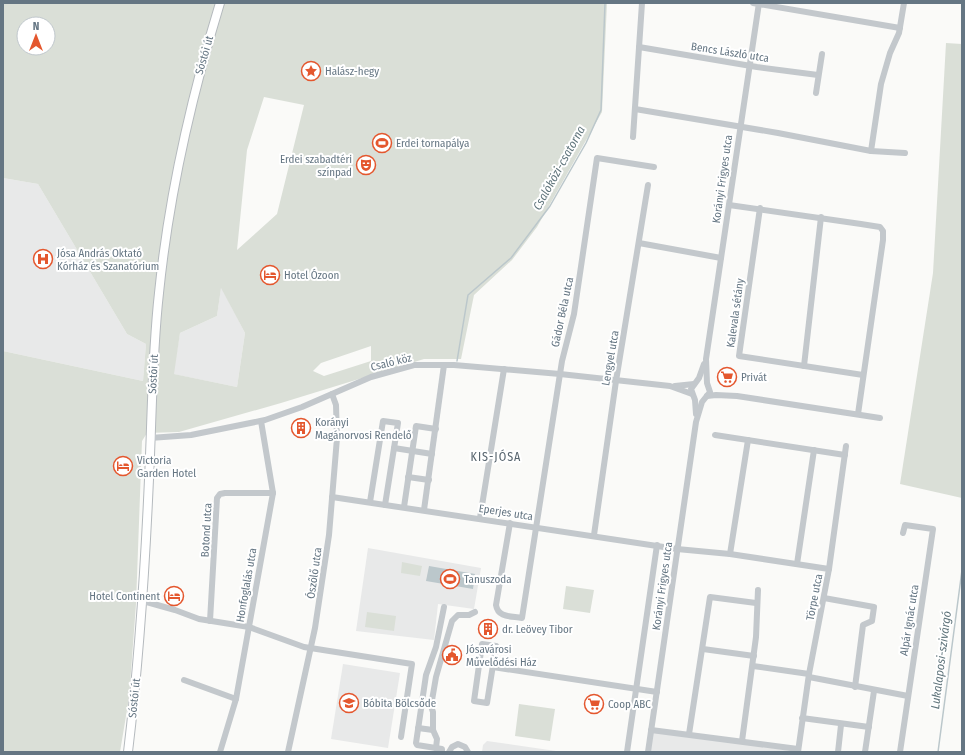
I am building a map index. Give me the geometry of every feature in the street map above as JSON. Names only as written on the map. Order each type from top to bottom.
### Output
[{"type":"main road","name":"Sóstói út","points":[[128,752],[143,601],[150,438],[159,295],[170,207],[191,102],[220,3]]},
{"type":"street","points":[[633,137],[642,3]]},
{"type":"street","points":[[757,3],[900,28]]},
{"type":"street","name":"Korányi Frigyes utca","points":[[648,752],[696,422],[706,397],[708,386],[706,359],[757,3]]},
{"type":"street","points":[[871,151],[881,84],[900,28],[904,3]]},
{"type":"street","name":"Bencs László utca","points":[[638,47],[749,66],[818,75]]},
{"type":"street","points":[[816,93],[822,54]]},
{"type":"street","points":[[635,109],[740,126],[871,151],[904,153]]},
{"type":"street","name":"Gádor Béla utca","points":[[510,523],[496,605],[497,611],[501,615],[522,618],[560,374],[574,314],[597,158],[654,168]]},
{"type":"street","name":"Lengyel utca","points":[[594,536],[616,381],[648,185]]},
{"type":"street","points":[[729,204],[880,227],[883,231],[883,240],[858,414]]},
{"type":"street","name":"Kalevala sétány","points":[[760,208],[739,356],[863,375]]},
{"type":"street","points":[[804,366],[821,217]]},
{"type":"street","points":[[639,243],[721,258]]},
{"type":"street","name":"Korányi Frigyes utca","points":[[696,422],[692,389],[706,359]]},
{"type":"street","name":"Csaló köz","points":[[150,438],[191,434],[262,420],[302,407],[371,377],[402,367],[414,365],[444,365],[504,369],[670,386],[695,383]]},
{"type":"street","points":[[424,510],[444,365]]},
{"type":"street","points":[[480,518],[504,369]]},
{"type":"street","points":[[695,383],[702,381],[725,395]]},
{"type":"street","name":"Csaló köz","points":[[670,386],[693,395]]},
{"type":"street","name":"Ószőlő utca","points":[[288,752],[311,648],[322,585],[337,438],[336,405],[332,394]]},
{"type":"street","points":[[693,395],[700,399],[725,395],[880,418]]},
{"type":"street","name":"Honfoglalás utca","points":[[220,752],[236,699],[273,493],[262,420]]},
{"type":"street","points":[[370,502],[383,421],[398,423],[385,505]]},
{"type":"street","points":[[404,507],[416,426],[436,429]]},
{"type":"street","points":[[715,435],[845,455]]},
{"type":"street","points":[[730,554],[748,440]]},
{"type":"street","name":"Törpe utca","points":[[798,751],[809,676],[829,569],[846,446]]},
{"type":"street","points":[[394,448],[432,454]]},
{"type":"street","points":[[797,564],[814,450]]},
{"type":"street","points":[[408,477],[429,480]]},
{"type":"street","name":"Botond utca","points":[[210,621],[217,498],[220,494],[225,493],[273,493]]},
{"type":"street","name":"Eperjes utca","points":[[332,497],[480,518],[677,549],[730,554],[829,569]]},
{"type":"street","name":"Alpár Ignác utca","points":[[900,752],[933,529],[905,525],[903,533]]},
{"type":"street","name":"Korányi Frigyes utca","points":[[627,752],[658,545]]},
{"type":"street","points":[[742,741],[753,666],[758,590]]},
{"type":"street","points":[[689,734],[710,597],[756,603]]},
{"type":"street","points":[[824,598],[874,607],[872,620],[863,625],[855,687]]},
{"type":"street","points":[[143,601],[175,610],[199,619],[249,627],[304,647],[412,664],[401,737]]},
{"type":"street","points":[[444,607],[436,646],[426,675],[417,745],[439,750],[437,739],[433,730],[434,712],[431,706],[436,677],[452,621],[458,615],[469,615],[475,612]]},
{"type":"street","points":[[482,644],[496,646],[493,667],[487,703],[474,701],[482,644]]},
{"type":"street","points":[[703,649],[754,656]]},
{"type":"street","points":[[753,666],[809,676],[874,691],[908,696]]},
{"type":"street","points":[[493,667],[657,692]]},
{"type":"street","points":[[426,675],[436,677]]},
{"type":"street","points":[[184,680],[236,699]]},
{"type":"street","points":[[865,752],[874,691]]},
{"type":"street","points":[[802,718],[841,725],[869,727]]},
{"type":"street","points":[[838,752],[841,725]]},
{"type":"street","points":[[418,728],[433,730]]},
{"type":"street","points":[[651,730],[742,741],[798,751]]},
{"type":"street","points":[[449,752],[452,747],[458,744],[465,747],[468,752]]},
{"type":"shaded area","points":[[3,3],[607,3],[602,112],[537,227],[512,260],[474,295],[461,359],[424,359],[281,403],[179,432],[147,433],[142,441],[136,604],[129,698],[120,752],[3,751],[3,351],[143,381],[146,344],[127,334],[38,184],[3,178]],"holes":[[[264,97],[304,105],[277,214],[237,250],[247,150]],[[221,288],[245,333],[237,387],[174,374],[180,333],[217,316]],[[371,346],[371,361],[324,376],[313,371],[321,363]]]},
{"type":"shaded area","points":[[946,43],[962,44],[962,498],[900,484],[933,273]]},
{"type":"shaded area","name":"Jósa András Oktató Kórház és Szanatórium","points":[[3,178],[38,184],[127,334],[146,344],[143,381],[3,351]]},
{"type":"shaded area","points":[[221,287],[245,333],[237,387],[173,374],[180,333],[217,316]]},
{"type":"shaded area","points":[[368,548],[481,568],[474,609],[438,604],[434,640],[356,631]]},
{"type":"shaded area","points":[[402,562],[422,566],[420,576],[401,573]]},
{"type":"shaded area","points":[[429,566],[475,574],[473,589],[426,581]]},
{"type":"shaded area","points":[[566,586],[594,590],[590,613],[563,609]]},
{"type":"shaded area","points":[[367,612],[396,616],[394,631],[365,627]]},
{"type":"shaded area","points":[[343,664],[400,673],[388,748],[331,739]]},
{"type":"shaded area","points":[[519,704],[555,709],[550,741],[515,736]]},
{"type":"shaded area","points":[[651,730],[798,752],[648,752]]},
{"type":"shaded area","points":[[487,741],[556,752],[482,752],[483,745]]},
{"type":"waterway","name":"Csalóközi-csatorna","points":[[457,361],[468,295],[511,258],[550,206],[586,143],[601,110],[605,3]]},
{"type":"waterway","name":"Lukalaposi-szivárgó","points":[[938,752],[962,570]]},
{"type":"place","name":"Halász-hegy","points":[[311,71]]},
{"type":"place","name":"Erdei tornapálya","points":[[382,143]]},
{"type":"place","name":"Erdei szabadtéri színpad","points":[[366,165]]},
{"type":"place","name":"Jósa András Oktató Kórház és Szanatórium","points":[[43,259]]},
{"type":"place","name":"Hotel Ózoon","points":[[270,275]]},
{"type":"place","name":"Privát","points":[[727,377]]},
{"type":"place","name":"Korányi Magánorvosi Rendelő","points":[[301,428]]},
{"type":"place","name":"Victoria Garden Hotel","points":[[123,466]]},
{"type":"place","name":"Tanuszoda","points":[[450,579]]},
{"type":"place","name":"Hotel Continent","points":[[174,596]]},
{"type":"place","name":"dr. Leövey Tibor","points":[[488,629]]},
{"type":"place","name":"Jósavárosi Művelődési Ház","points":[[452,655]]},
{"type":"place","name":"Bóbita Bölcsőde","points":[[349,703]]},
{"type":"place","name":"Coop ABC","points":[[594,704]]},
{"type":"district","name":"KIS-JÓSA","points":[[496,457]]}]
